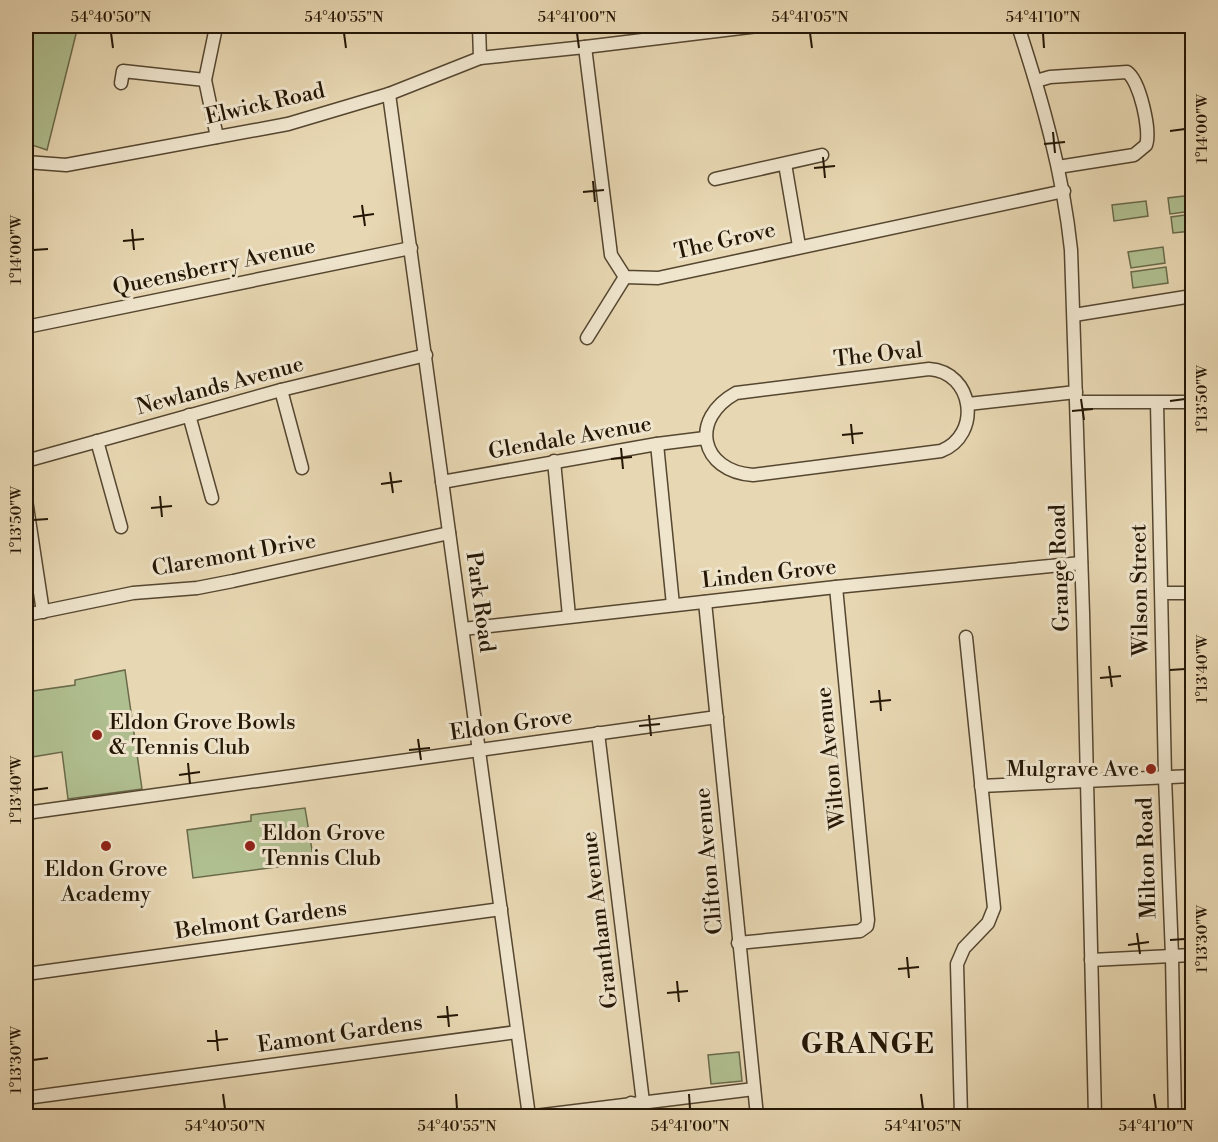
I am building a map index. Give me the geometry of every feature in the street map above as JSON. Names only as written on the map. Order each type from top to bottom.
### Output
[{"type":"street","points":[[480,26],[480,58]]},
{"type":"street","name":"Elwick Road","points":[[26,164],[66,165],[288,124],[389,94],[480,58],[758,26]]},
{"type":"street","name":"Grange Road","points":[[1018,26],[1036,81],[1064,190],[1071,250],[1077,397],[1095,1116]]},
{"type":"street","points":[[215,32],[205,80],[217,137]]},
{"type":"street","points":[[585,47],[611,255],[625,277],[587,338]]},
{"type":"street","points":[[124,57],[122,77],[205,80]]},
{"type":"street","points":[[1036,81],[1050,77],[1127,72],[1136,81],[1148,131],[1148,138],[1141,151],[1134,155],[1058,167]]},
{"type":"street","name":"Park Road","points":[[389,94],[530,1116]]},
{"type":"street","points":[[715,179],[822,155]]},
{"type":"street","points":[[785,164],[799,246]]},
{"type":"street","name":"The Grove","points":[[625,277],[658,278],[1064,190]]},
{"type":"street","name":"Queensberry Avenue","points":[[26,327],[411,248]]},
{"type":"street","points":[[1074,315],[1192,296]]},
{"type":"street","name":"Newlands Avenue","points":[[26,461],[281,390],[426,355]]},
{"type":"street","name":"The Oval","points":[[705,438],[709,419],[715,408],[725,398],[744,390],[929,369],[941,371],[957,382],[968,404]]},
{"type":"street","points":[[281,390],[302,468]]},
{"type":"street","points":[[705,438],[711,453],[725,467],[734,472],[753,475],[931,454],[946,449],[961,436],[966,425],[968,404],[1077,397],[1157,403],[1192,402]]},
{"type":"street","name":"Wilson Street","points":[[1157,403],[1166,777]]},
{"type":"street","points":[[189,415],[212,498]]},
{"type":"street","name":"Glendale Avenue","points":[[442,482],[554,461],[705,438]]},
{"type":"street","points":[[97,441],[121,527]]},
{"type":"street","points":[[657,444],[673,605]]},
{"type":"street","points":[[554,461],[569,616]]},
{"type":"street","points":[[26,500],[43,612]]},
{"type":"street","name":"Claremont Drive","points":[[26,615],[133,593],[196,588],[233,581],[449,533]]},
{"type":"street","name":"Linden Grove","points":[[462,629],[1081,562]]},
{"type":"street","name":"Wilton Avenue","points":[[738,943],[860,931],[867,926],[836,587]]},
{"type":"street","points":[[1162,593],[1192,593]]},
{"type":"street","name":"Clifton Avenue","points":[[705,602],[756,1116]]},
{"type":"street","points":[[961,1116],[957,964],[964,948],[988,923],[994,908],[966,637]]},
{"type":"street","name":"Eldon Grove","points":[[26,813],[717,717]]},
{"type":"street","name":"Grantham Avenue","points":[[598,733],[637,1103],[633,1116]]},
{"type":"street","points":[[981,786],[1192,776]]},
{"type":"street","name":"Milton Road","points":[[1166,777],[1175,1116]]},
{"type":"street","name":"Belmont Gardens","points":[[26,974],[501,909]]},
{"type":"street","points":[[1091,960],[1192,955]]},
{"type":"street","name":"Eamont Gardens","points":[[26,1098],[517,1032]]},
{"type":"street","points":[[535,1116],[754,1089]]},
{"type":"green space","points":[[26,26],[78,26],[47,150],[26,143]]},
{"type":"green space","points":[[1192,195],[1192,211],[1170,214],[1168,198]]},
{"type":"green space","points":[[1146,201],[1148,216],[1114,221],[1112,205]]},
{"type":"green space","points":[[1192,214],[1192,231],[1173,233],[1171,217]]},
{"type":"green space","points":[[1163,247],[1165,263],[1131,268],[1128,252]]},
{"type":"green space","points":[[1166,267],[1168,283],[1133,288],[1131,272]]},
{"type":"green space","name":"Eldon Grove Bowls & Tennis Club","points":[[125,670],[142,789],[68,799],[62,752],[26,758],[26,692],[75,685],[75,680]]},
{"type":"green space","name":"Eldon Grove Tennis Club","points":[[305,808],[314,862],[193,878],[187,830],[251,821],[251,815]]},
{"type":"green space","points":[[739,1052],[742,1081],[711,1084],[708,1055]]},
{"type":"place","name":"Eldon Grove Bowls & Tennis Club","points":[[97,735]]},
{"type":"place","name":"Mulgrave Ave","points":[[1151,769]]},
{"type":"place","name":"Eldon Grove Academy","points":[[106,846]]},
{"type":"place","name":"Eldon Grove Tennis Club","points":[[250,846]]},
{"type":"district","name":"GRANGE","points":[[868,1044]]}]
